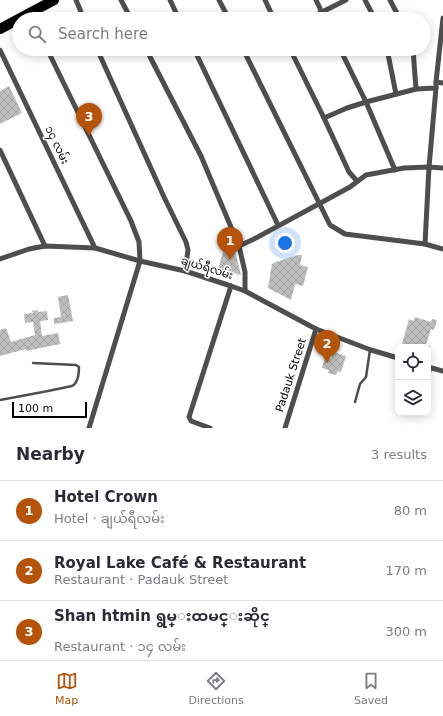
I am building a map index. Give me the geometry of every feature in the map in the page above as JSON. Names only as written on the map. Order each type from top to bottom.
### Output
[{"type":"highway","points":[[37,12],[54,0]]},
{"type":"highway","points":[[0,29],[12,24]]},
{"type":"street","points":[[76,0],[81,12]]},
{"type":"street","points":[[122,0],[128,12]]},
{"type":"street","points":[[170,0],[176,12]]},
{"type":"street","points":[[219,0],[225,12]]},
{"type":"street","points":[[265,0],[271,12]]},
{"type":"street","points":[[316,0],[322,12],[346,0]]},
{"type":"street","points":[[365,0],[371,12]]},
{"type":"street","points":[[390,0],[396,12]]},
{"type":"street","points":[[425,244],[429,167],[443,18]]},
{"type":"street","name":"၁၄ လမ်း","points":[[0,50],[95,248]]},
{"type":"street","points":[[50,56],[131,222],[139,242],[140,261],[89,428]]},
{"type":"street","points":[[100,56],[186,242],[188,250],[185,271]]},
{"type":"street","points":[[150,56],[202,156],[239,246],[245,272],[245,291]]},
{"type":"street","points":[[197,56],[278,226]]},
{"type":"street","points":[[246,56],[330,225],[345,234],[425,244],[443,249]]},
{"type":"street","points":[[293,56],[349,172],[357,181]]},
{"type":"street","points":[[343,56],[366,102],[395,170]]},
{"type":"street","points":[[389,56],[396,94]]},
{"type":"street","points":[[414,56],[416,89]]},
{"type":"street","points":[[324,118],[366,102],[443,83]]},
{"type":"street","points":[[0,150],[44,246]]},
{"type":"street","points":[[239,246],[254,240],[319,204],[366,175],[404,168],[443,168]]},
{"type":"street","name":"ချယ်ရီလမ်း","points":[[0,259],[29,248],[44,246],[95,248],[140,261],[185,271],[245,291],[316,329],[371,350],[395,357]]},
{"type":"street","points":[[210,428],[192,421],[190,417],[231,286]]},
{"type":"street","name":"Padauk Street","points":[[285,428],[316,329]]},
{"type":"street","points":[[431,367],[443,371]]},
{"type":"lane","points":[[355,402],[360,384],[366,377],[371,350]]},
{"type":"lane","points":[[0,400],[72,386],[77,382],[79,370],[76,365],[33,363]]},
{"type":"building","points":[[9,86],[22,113],[0,124],[0,91]]},
{"type":"building","points":[[226,241],[233,243],[241,275],[218,269]]},
{"type":"building","points":[[302,255],[300,265],[308,267],[303,286],[295,284],[291,300],[268,288],[272,264]]},
{"type":"building","points":[[68,295],[73,321],[54,324],[54,318],[61,317],[58,297]]},
{"type":"building","points":[[38,310],[38,312],[47,311],[48,320],[40,321],[42,336],[58,333],[60,344],[26,351],[26,349],[0,356],[0,330],[6,328],[11,342],[35,335],[33,322],[25,323],[24,314],[33,313],[32,311]]},
{"type":"building","points":[[415,317],[431,322],[432,319],[437,320],[434,330],[431,329],[426,344],[402,344],[409,319],[414,321]]},
{"type":"building","points":[[333,352],[346,356],[341,372],[338,371],[336,375],[328,373],[329,370],[322,368],[325,357],[331,359]]},
{"type":"place","name":"Shan htmin ရွမ္းထမင္းဆိုင္","points":[[89,136]]},
{"type":"place","name":"Hotel Crown","points":[[230,260]]},
{"type":"place","name":"Royal Lake Café & Restaurant","points":[[327,363]]}]
